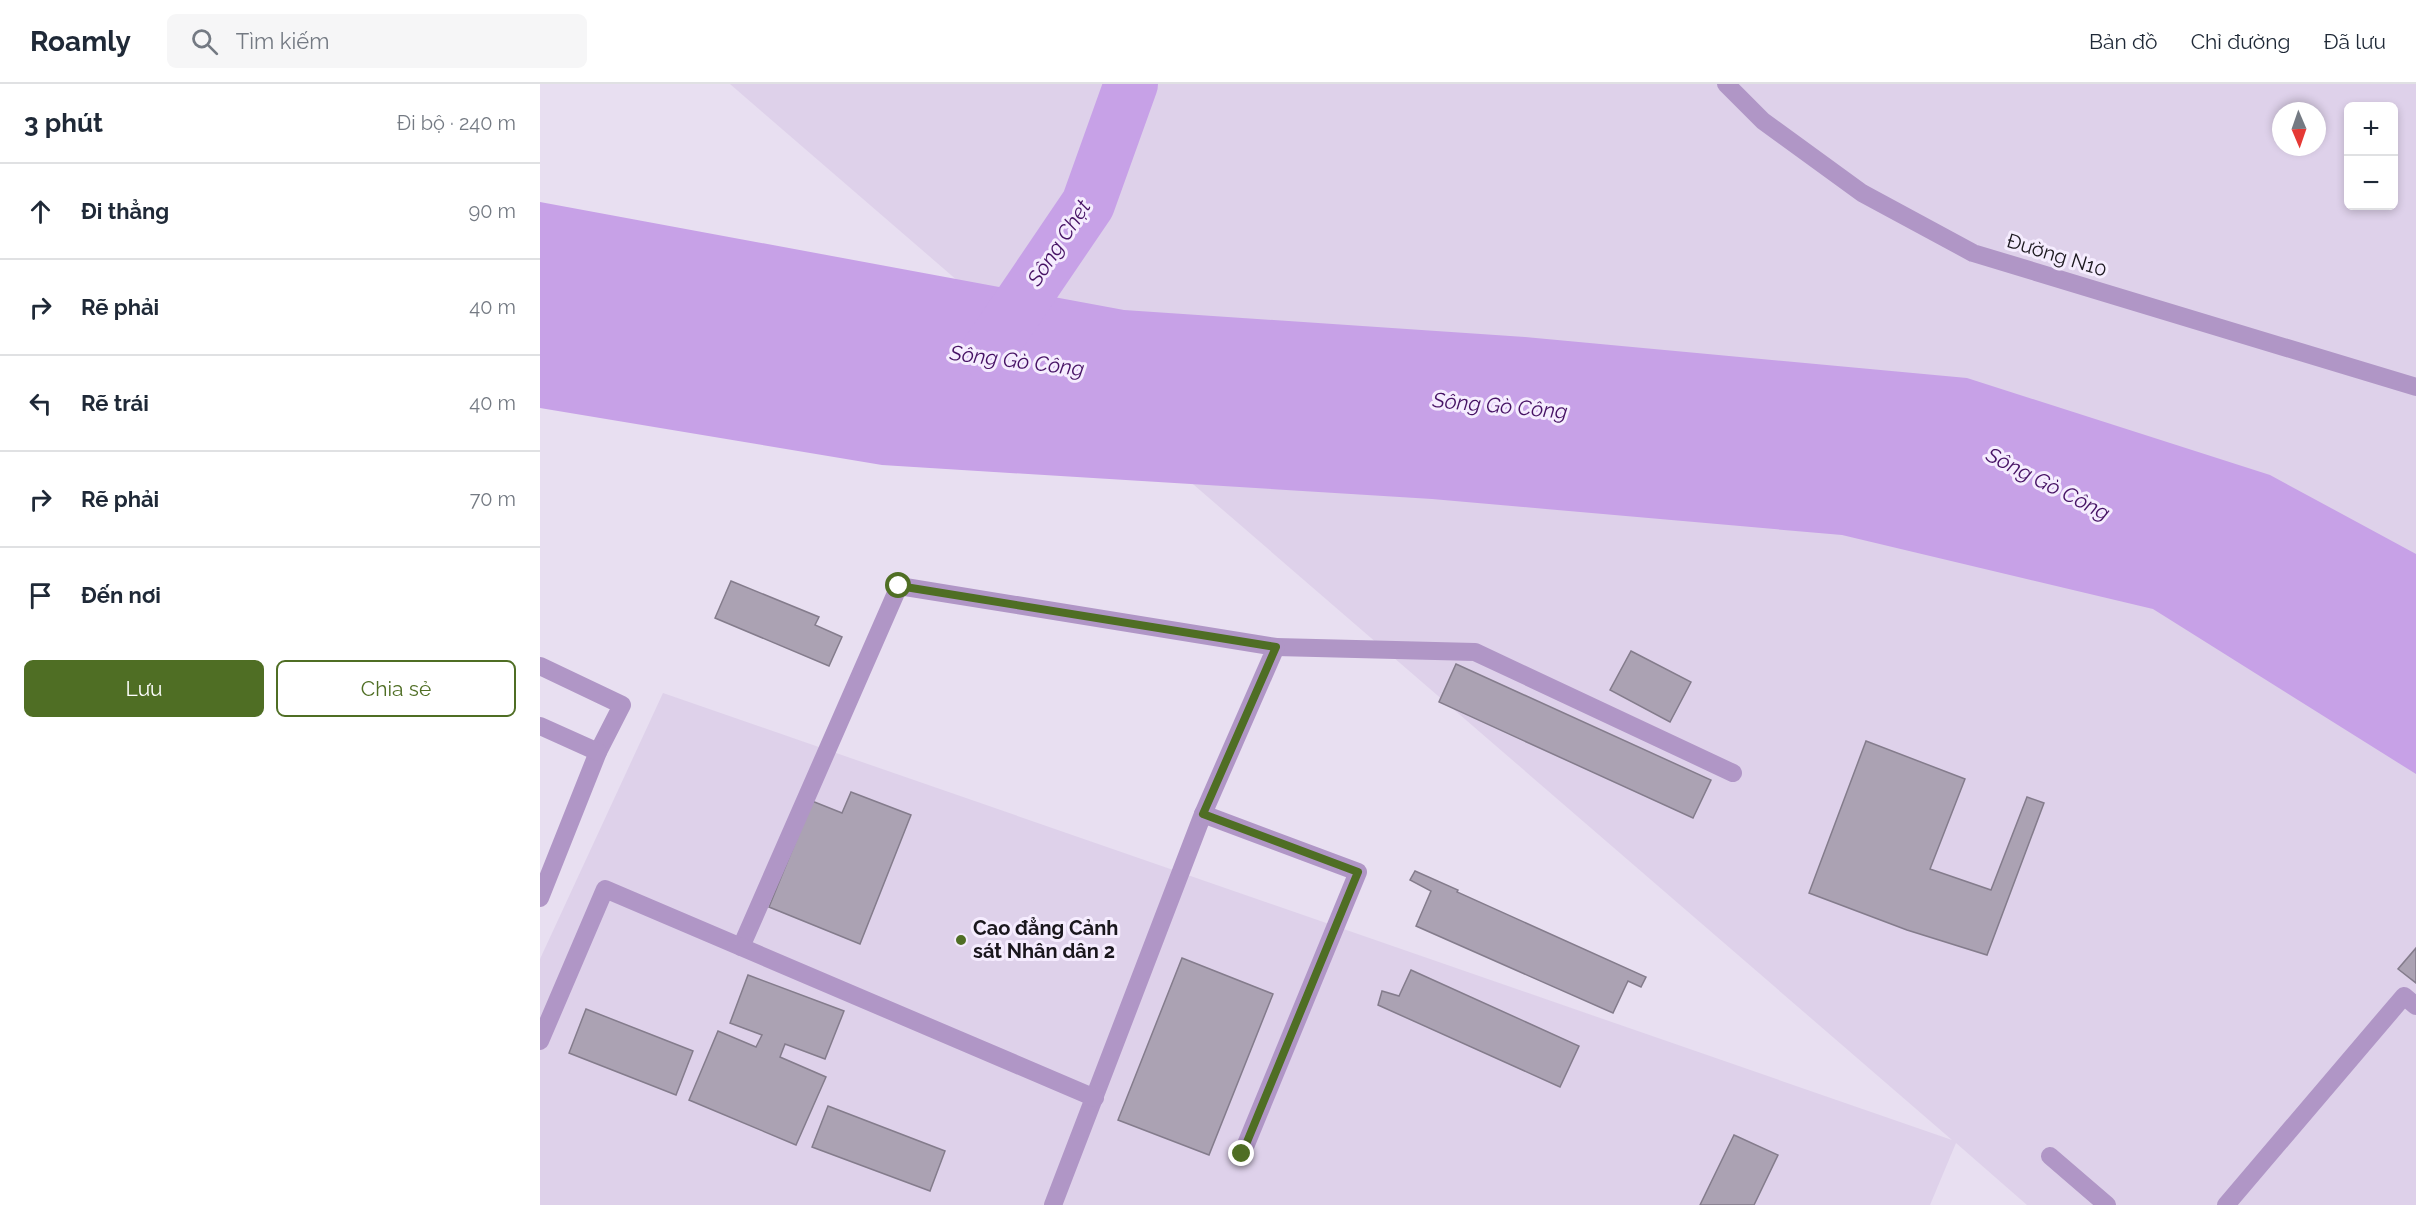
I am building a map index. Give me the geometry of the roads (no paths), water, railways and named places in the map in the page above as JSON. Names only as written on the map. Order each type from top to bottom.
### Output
[{"type":"street","name":"Đường N10","points":[[1726,84],[1763,121],[1862,193],[1973,254],[2416,387]]},
{"type":"street","points":[[741,947],[899,586],[1276,647],[1475,652],[1733,773]]},
{"type":"street","points":[[1053,1205],[1203,814],[1276,647]]},
{"type":"street","points":[[540,666],[622,705],[547,862],[540,898]]},
{"type":"street","points":[[540,726],[598,752]]},
{"type":"street","points":[[1203,814],[1358,872],[1242,1154]]},
{"type":"street","points":[[540,1041],[605,889],[1095,1098]]},
{"type":"street","points":[[2226,1205],[2404,996],[2416,1006]]},
{"type":"street","points":[[2050,1156],[2107,1205]]},
{"type":"water","name":"Sông Gò Công","points":[[540,202],[1124,310],[1525,337],[1967,378],[2270,475],[2416,554],[2416,774],[2153,609],[1842,535],[1432,499],[882,465],[540,408]]},
{"type":"waterway","name":"Sông Chẹt","points":[[987,353],[1088,204],[1131,84]]},
{"type":"place","name":"Cao đẳng Cảnh sát Nhân dân 2","points":[[961,940]]}]
